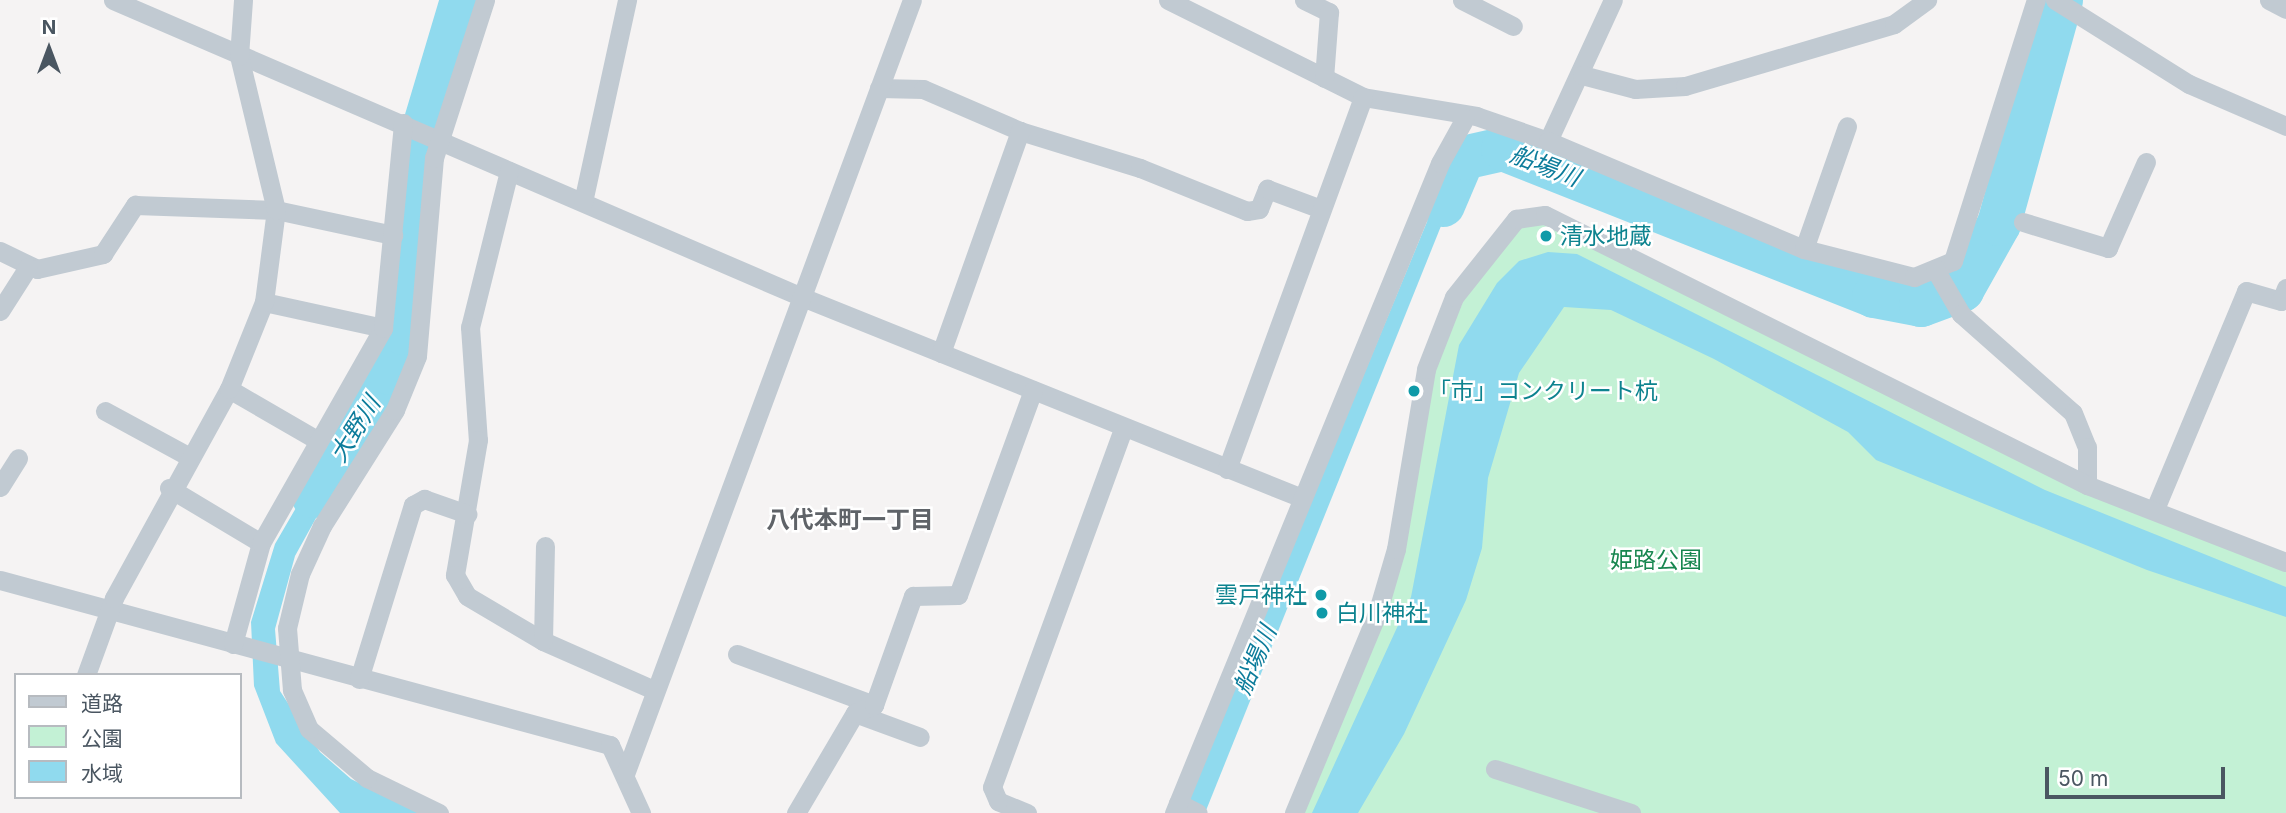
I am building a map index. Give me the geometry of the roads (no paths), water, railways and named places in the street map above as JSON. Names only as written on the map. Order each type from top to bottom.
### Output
[{"type":"street","points":[[113,0],[802,297],[1302,498]]},
{"type":"street","points":[[87,673],[111,612],[169,488],[229,389],[264,302],[276,210],[239,56],[243,0]]},
{"type":"street","points":[[439,813],[390,792],[321,743],[296,702],[287,628],[300,574],[395,410],[417,356],[430,187],[441,142],[485,0]]},
{"type":"street","points":[[583,202],[627,0]]},
{"type":"street","points":[[625,774],[912,0]]},
{"type":"street","points":[[1168,0],[1363,97],[1465,118],[1476,116],[1548,141],[1804,249],[1914,277],[1953,261],[2036,0]]},
{"type":"street","points":[[1304,0],[1329,12],[1324,78]]},
{"type":"street","points":[[1462,0],[1513,26]]},
{"type":"street","points":[[1548,141],[1582,75],[1614,0]]},
{"type":"street","points":[[1582,75],[1635,89],[1685,86],[1894,24],[1927,0]]},
{"type":"street","points":[[2055,0],[2189,84],[2286,126]]},
{"type":"street","points":[[2269,0],[2286,9]]},
{"type":"street","points":[[879,88],[923,89],[1020,131],[1140,168],[1247,211],[1259,209],[1267,189],[1321,209]]},
{"type":"street","points":[[1227,469],[1363,97]]},
{"type":"street","points":[[1198,813],[1176,808],[1440,163],[1465,118]]},
{"type":"street","points":[[233,644],[261,543],[317,440],[383,328],[403,123]]},
{"type":"street","points":[[1804,249],[1847,126]]},
{"type":"street","points":[[941,353],[1020,131]]},
{"type":"street","points":[[2023,222],[2108,248],[2146,162]]},
{"type":"street","points":[[509,171],[470,327],[478,422],[467,514],[455,575],[467,596],[542,641],[654,690]]},
{"type":"street","points":[[0,251],[28,267],[103,254],[135,205],[276,210],[393,235]]},
{"type":"street","points":[[1294,813],[1365,655],[1393,562],[1426,369],[1454,297],[1516,219],[1545,215],[2087,485],[2155,509],[2286,562]]},
{"type":"street","points":[[0,310],[28,267]]},
{"type":"street","points":[[1935,269],[1961,314],[2073,413],[2087,447],[2087,485]]},
{"type":"street","points":[[2155,509],[2246,291],[2284,297]]},
{"type":"street","points":[[264,302],[383,328]]},
{"type":"street","points":[[229,389],[317,440]]},
{"type":"street","points":[[796,813],[855,713],[874,705],[913,596],[958,595],[1033,390]]},
{"type":"street","points":[[105,411],[188,456]]},
{"type":"street","points":[[1027,813],[998,801],[992,787],[1124,427]]},
{"type":"street","points":[[0,487],[18,458]]},
{"type":"street","points":[[169,488],[261,543]]},
{"type":"street","points":[[359,679],[413,505],[424,499],[467,514]]},
{"type":"street","points":[[542,641],[545,546]]},
{"type":"street","points":[[0,580],[610,746],[641,813]]},
{"type":"street","points":[[737,654],[874,705]]},
{"type":"street","points":[[855,713],[920,737]]},
{"type":"street","points":[[1495,769],[1631,813]]},
{"type":"water","points":[[1478,134],[1205,813],[1182,813],[1453,159]]},
{"type":"water","points":[[1548,252],[1577,254],[2045,490],[2286,587],[2286,617],[2147,570],[1876,460],[1848,432],[1714,359],[1611,310],[1564,307],[1519,373],[1488,478],[1482,548],[1466,600],[1404,734],[1358,813],[1312,813],[1411,597],[1459,345],[1497,283],[1519,261]]},
{"type":"water","points":[[333,444],[356,446],[295,556],[275,629],[280,691],[320,752],[351,779],[420,813],[340,813],[276,743],[254,686],[251,622],[275,544]]},
{"type":"waterway","name":"大野川","points":[[313,496],[390,373],[403,333],[420,141],[462,0]]},
{"type":"waterway","name":"船場川","points":[[1443,205],[1463,158],[1503,149],[1874,296],[1921,305],[1962,290],[1999,224],[2061,0]]},
{"type":"place","name":"清水地蔵","points":[[1546,236]]},
{"type":"place","name":"「市」コンクリート杭","points":[[1414,391]]},
{"type":"place","name":"雲戸神社","points":[[1321,595]]},
{"type":"place","name":"白川神社","points":[[1322,613]]},
{"type":"district","name":"八代本町一丁目","points":[[850,520]]},
{"type":"park label","name":"姫路公園","points":[[1656,560]]}]
